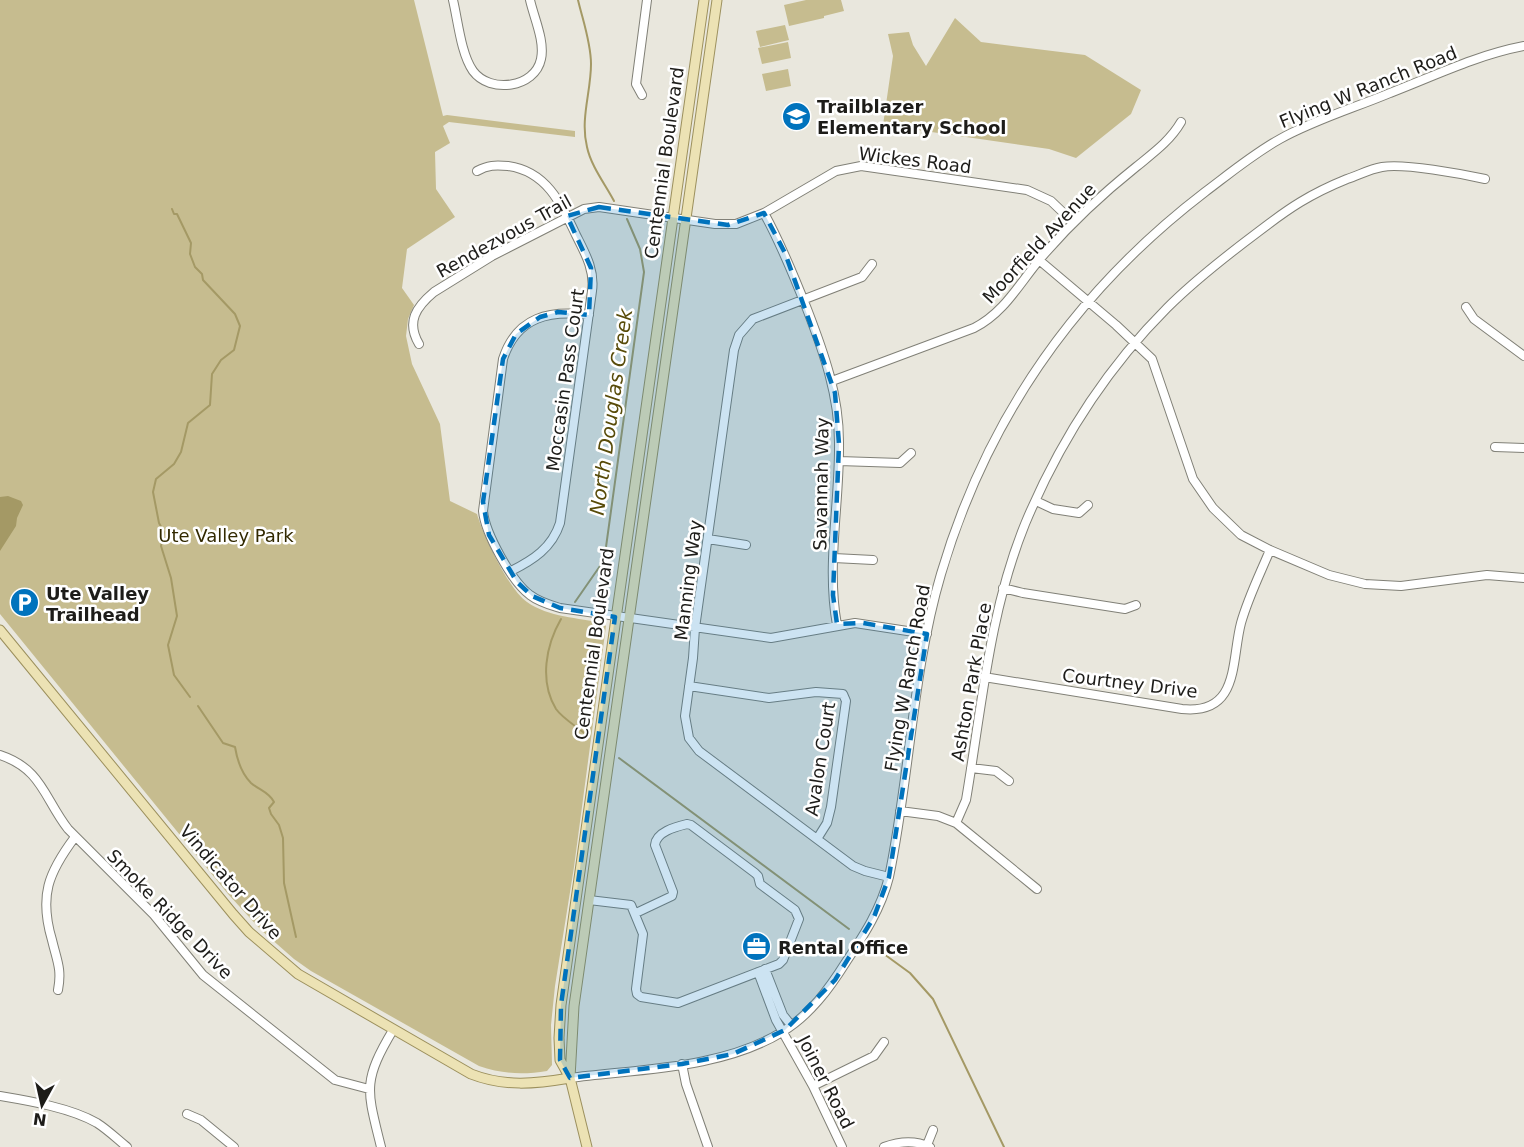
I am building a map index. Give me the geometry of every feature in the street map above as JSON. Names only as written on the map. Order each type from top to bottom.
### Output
[{"type":"main road","name":"Centennial Boulevard","points":[[587,1147],[570,1078],[560,1060],[561,1005],[704,0]]},
{"type":"main road","name":"Centennial Boulevard","points":[[570,1078],[574,1006],[717,0]]},
{"type":"main road","name":"Vindicator Drive","points":[[0,630],[249,932],[298,974],[471,1074],[490,1081],[518,1084],[570,1078]]},
{"type":"street","points":[[453,0],[468,61],[475,77],[508,85],[537,77],[542,52],[530,0]]},
{"type":"street","points":[[642,95],[636,84],[647,0]]},
{"type":"street","points":[[635,17],[645,18]]},
{"type":"street","name":"Flying W Ranch Road","points":[[570,1078],[682,1064],[733,1054],[783,1032],[824,995],[848,961],[878,910],[889,877],[927,634],[934,600],[956,529],[980,468],[1025,385],[1053,344],[1087,301],[1134,252],[1173,216],[1279,139],[1473,59],[1524,46]]},
{"type":"street","name":"Moorfield Avenue","points":[[832,381],[981,324],[1002,308],[1073,222],[1173,136],[1181,122]]},
{"type":"street","name":"Moccasin Pass Court","points":[[477,171],[488,165],[511,167],[533,174],[542,180],[556,196],[567,216],[591,268],[593,284],[562,512],[557,532],[538,556],[511,571]]},
{"type":"street","name":"Wickes Road","points":[[685,220],[728,225],[743,222],[764,213],[829,175],[844,168],[861,166],[1027,190],[1051,201],[1073,222]]},
{"type":"street","name":"Ashton Park Place","points":[[956,823],[966,800],[993,625],[1025,525],[1074,428],[1092,400],[1136,343],[1206,272],[1298,202],[1319,191],[1369,170],[1385,166],[1485,179]]},
{"type":"street","name":"Rendezvous Trail","points":[[419,344],[412,326],[415,316],[426,299],[492,256],[567,216],[592,207],[685,220]]},
{"type":"street","name":"Savannah Way","points":[[764,213],[785,253],[832,381],[838,416],[839,461],[832,595],[837,625]]},
{"type":"street","points":[[1040,260],[1152,359],[1193,479],[1219,516],[1233,529],[1270,550],[1329,575],[1365,584],[1407,585],[1487,575],[1524,578]]},
{"type":"street","name":"Manning Way","points":[[872,264],[862,277],[753,319],[742,329],[736,342],[695,628],[685,724],[689,738],[694,745],[817,839],[859,869],[889,877]]},
{"type":"street","points":[[1466,307],[1474,319],[1524,356]]},
{"type":"street","points":[[589,315],[558,312],[540,317],[516,334],[503,358],[483,511],[489,535],[524,590],[541,601],[560,608],[777,638],[837,625],[863,623],[927,634]]},
{"type":"street","points":[[1495,447],[1524,448]]},
{"type":"street","points":[[839,461],[900,463],[910,453]]},
{"type":"street","points":[[1036,501],[1053,509],[1079,513],[1088,505]]},
{"type":"street","points":[[708,539],[746,545]]},
{"type":"street","name":"Courtney Drive","points":[[984,677],[1182,709],[1205,708],[1218,700],[1230,684],[1241,623],[1270,550]]},
{"type":"street","points":[[834,558],[873,560]]},
{"type":"street","points":[[1003,588],[1125,609],[1136,605]]},
{"type":"street","name":"Avalon Court","points":[[689,686],[769,698],[816,692],[843,694],[846,701],[831,807],[827,823],[817,839]]},
{"type":"street","name":"Smoke Ridge Drive","points":[[0,755],[20,764],[34,776],[46,790],[63,822],[75,837],[154,915],[203,975],[335,1080],[369,1089]]},
{"type":"street","points":[[971,768],[996,771],[1009,781]]},
{"type":"street","points":[[900,811],[938,816],[956,823],[1037,889]]},
{"type":"street","points":[[589,900],[631,905],[643,934],[636,989],[641,997],[678,1003],[761,971],[783,960],[799,919],[795,910],[760,884],[755,873],[691,825],[682,825],[655,839],[672,896],[636,913]]},
{"type":"street","points":[[58,990],[61,974],[45,915],[46,890],[54,867],[75,837]]},
{"type":"street","points":[[761,971],[783,1015],[791,1025]]},
{"type":"street","name":"Joiner Road","points":[[761,971],[776,1020],[813,1086],[842,1147]]},
{"type":"street","points":[[381,1147],[369,1089],[377,1058],[393,1030]]},
{"type":"street","points":[[813,1086],[874,1056],[884,1042]]},
{"type":"street","points":[[682,1064],[686,1084],[708,1147]]},
{"type":"street","points":[[0,1096],[83,1117],[102,1127],[127,1147]]},
{"type":"street","points":[[188,1114],[201,1120],[234,1147]]},
{"type":"street","points":[[884,1147],[903,1142],[915,1142],[929,1146],[933,1130]]},
{"type":"highlighted area","points":[[599,207],[728,225],[764,213],[785,253],[835,393],[839,444],[833,595],[837,624],[863,623],[927,634],[889,877],[874,917],[835,980],[785,1030],[733,1054],[682,1064],[570,1078],[560,1060],[561,1005],[615,617],[560,608],[532,596],[517,582],[489,535],[483,502],[503,359],[516,334],[540,317],[558,312],[589,315],[591,268],[567,216]]},
{"type":"green space","name":"Ute Valley Park","points":[[0,0],[414,0],[443,116],[575,131],[575,137],[449,122],[443,126],[450,143],[435,152],[436,189],[455,217],[407,249],[402,288],[414,305],[408,319],[406,336],[412,364],[440,424],[450,501],[477,514],[505,574],[512,586],[527,602],[544,611],[603,623],[606,626],[574,867],[555,986],[551,1025],[552,1065],[547,1071],[513,1073],[479,1066],[311,971],[294,959],[261,930],[228,894],[0,614]]},
{"type":"green space","points":[[806,0],[841,0],[844,11],[789,26],[784,5]]},
{"type":"green space","points":[[955,18],[981,42],[1085,55],[1141,90],[1131,114],[1076,158],[1049,149],[883,125],[893,56],[888,34],[909,32],[913,45],[926,66]]},
{"type":"green space","points":[[785,25],[789,40],[760,47],[756,31]]},
{"type":"green space","points":[[788,42],[791,58],[762,64],[758,48]]},
{"type":"green space","points":[[788,69],[791,86],[766,91],[762,74]]},
{"type":"shaded area","points":[[8,496],[21,501],[23,505],[16,526],[0,551],[0,497]]},
{"type":"waterway","name":"North Douglas Creek","points":[[578,0],[591,56],[585,137],[595,168],[614,201]]},
{"type":"waterway","points":[[172,209],[174,214],[177,214],[191,243],[190,254],[195,267],[202,274],[203,280],[235,314],[240,326],[234,350],[221,360],[212,374],[210,405],[188,423],[181,452],[174,464],[156,479],[153,492],[159,523],[164,532],[161,546],[171,578],[177,616],[168,645],[174,675],[190,697]]},
{"type":"waterway","name":"North Douglas Creek","points":[[575,602],[600,566],[606,547],[644,272],[640,249],[627,219]]},
{"type":"waterway","name":"North Douglas Creek","points":[[561,619],[548,652],[546,663],[548,687],[559,713],[588,736]]},
{"type":"waterway","points":[[198,706],[223,743],[235,747],[240,766],[248,779],[274,802],[269,808],[279,825],[283,838],[284,883],[296,937]]},
{"type":"waterway","name":"North Douglas Creek","points":[[619,758],[849,929]]},
{"type":"waterway","name":"North Douglas Creek","points":[[873,946],[910,973],[933,999],[1004,1147]]},
{"type":"place","name":"Trailblazer Elementary School","points":[[796,116]]},
{"type":"place","name":"Ute Valley Trailhead","points":[[25,603]]},
{"type":"place","name":"Rental Office","points":[[757,947]]}]
